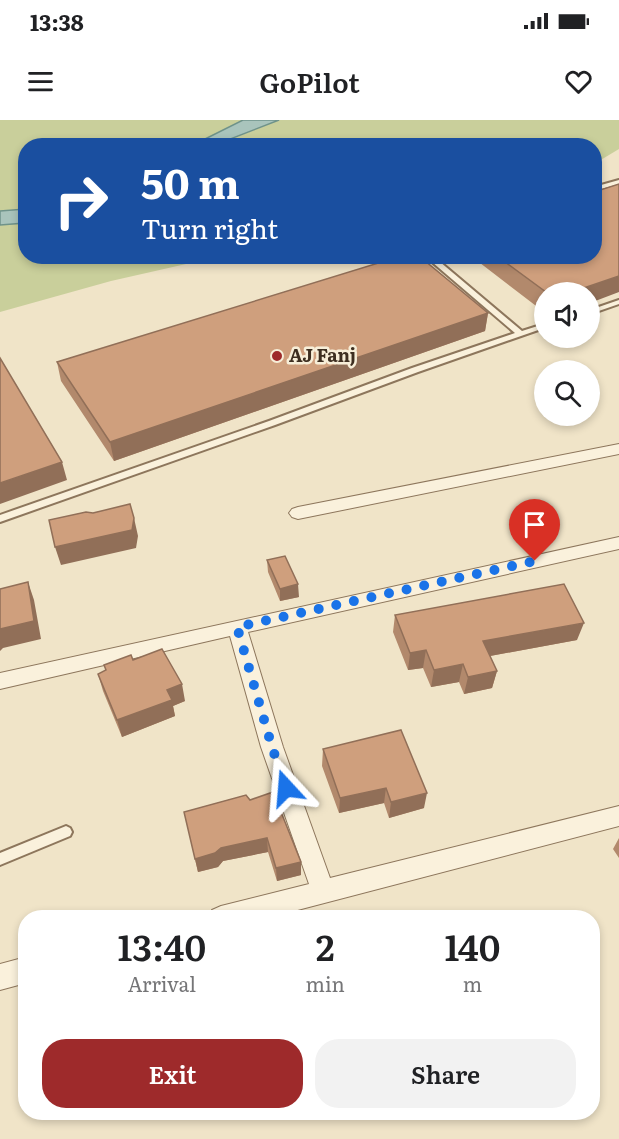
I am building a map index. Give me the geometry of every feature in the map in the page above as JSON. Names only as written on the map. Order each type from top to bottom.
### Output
[{"type":"street","points":[[298,513],[619,449]]},
{"type":"street","points":[[0,681],[619,543]]},
{"type":"street","points":[[237,627],[272,747],[323,891]]},
{"type":"street","points":[[251,910],[619,816]]},
{"type":"street","points":[[0,977],[18,972]]},
{"type":"lane","points":[[602,187],[619,182]]},
{"type":"lane","points":[[438,264],[521,334]]},
{"type":"lane","points":[[600,309],[619,302]]},
{"type":"lane","points":[[0,519],[534,330]]},
{"type":"lane","points":[[0,859],[66,832]]},
{"type":"green space","points":[[0,120],[243,120],[207,138],[18,138],[18,210],[0,211]]},
{"type":"green space","points":[[279,120],[619,120],[619,149],[602,159],[602,138],[235,138]]},
{"type":"green space","points":[[18,224],[18,264],[186,264],[111,281],[0,312],[0,225]]},
{"type":"water","points":[[243,120],[279,120],[233,138],[207,138]]},
{"type":"water","points":[[18,210],[18,224],[0,225],[0,211]]},
{"type":"building","points":[[619,184],[619,276],[600,282],[534,283],[508,264],[602,264],[602,189]]},
{"type":"building","name":"AJ Fanj","points":[[375,264],[429,264],[488,313],[110,442],[57,362]]},
{"type":"building","points":[[0,358],[62,462],[0,483]]},
{"type":"building","points":[[130,504],[134,518],[132,530],[55,547],[49,520]]},
{"type":"building","points":[[285,556],[298,584],[280,589],[267,560]]},
{"type":"building","points":[[28,582],[34,621],[0,629],[0,589]]},
{"type":"building","points":[[564,584],[584,623],[483,641],[497,671],[468,677],[463,664],[434,670],[426,650],[410,653],[395,615]]},
{"type":"building","points":[[162,649],[182,684],[167,690],[172,700],[117,720],[98,674],[106,670],[104,665],[131,655],[133,660]]},
{"type":"building","points":[[401,730],[427,793],[391,802],[386,788],[340,798],[323,749]]},
{"type":"building","points":[[273,792],[301,862],[276,868],[267,838],[221,848],[215,853],[195,859],[184,812],[246,795],[250,800]]},
{"type":"place","name":"AJ Fanj","points":[[277,356]]},
{"type":"route","points":[[286,788],[237,627],[535,561]]}]
